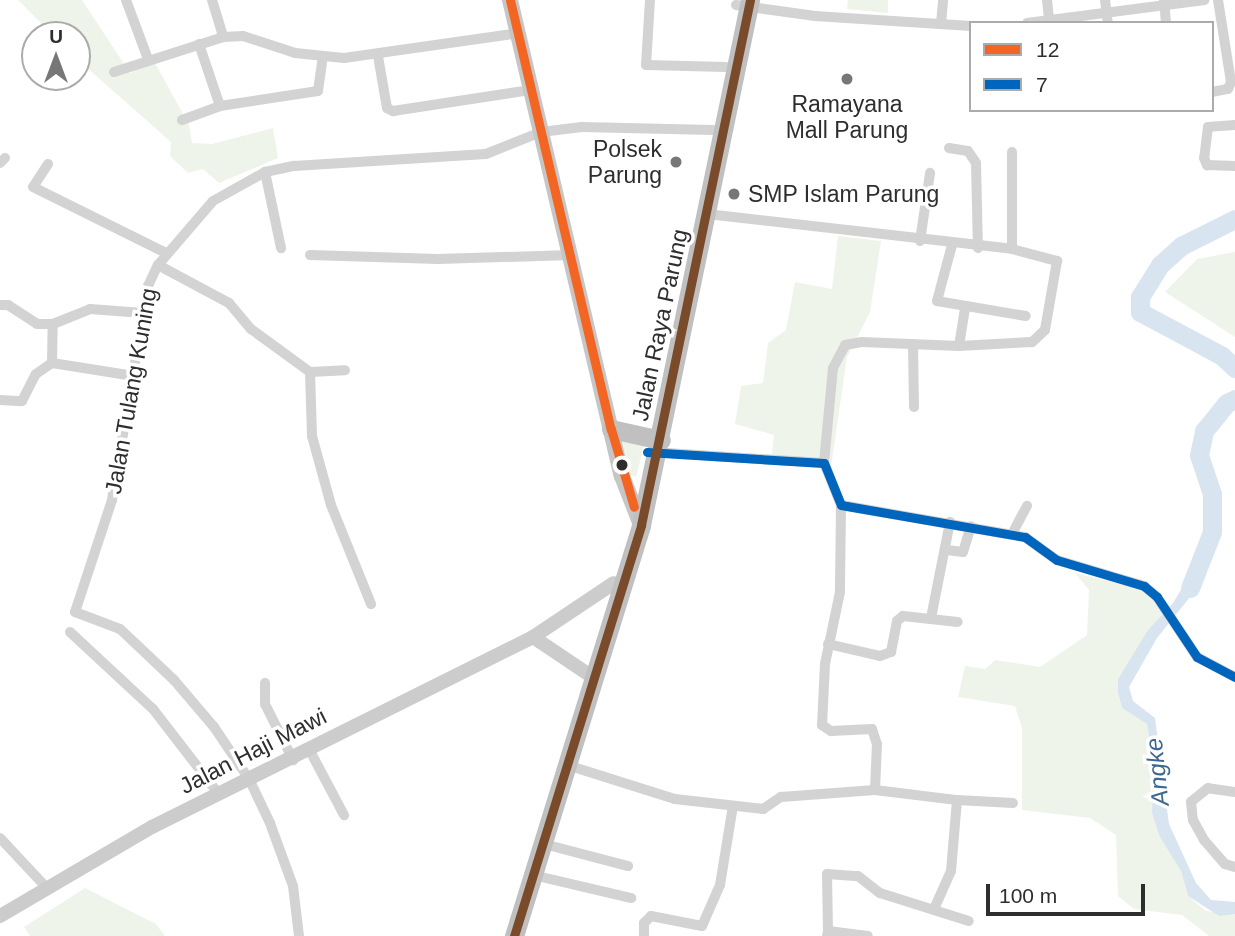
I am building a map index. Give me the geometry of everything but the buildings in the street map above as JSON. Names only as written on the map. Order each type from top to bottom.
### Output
[{"type":"highway","name":"Jalan Raya Parung","points":[[504,936],[638,516],[696,244],[726,67],[743,3]]},
{"type":"highway","name":"Jalan Raya Parung","points":[[696,244],[707,214],[743,3]]},
{"type":"highway","points":[[611,429],[654,445]]},
{"type":"highway","name":"Jalan Raya Parung","points":[[514,936],[567,765],[614,583],[638,516]]},
{"type":"main road","points":[[510,0],[520,33],[611,429],[638,516]]},
{"type":"street","points":[[126,0],[148,59]]},
{"type":"street","points":[[212,0],[223,37]]},
{"type":"street","points":[[650,0],[646,65],[726,67]]},
{"type":"street","points":[[941,24],[943,0]]},
{"type":"street","points":[[1047,0],[1049,20]]},
{"type":"street","points":[[1105,0],[1107,18]]},
{"type":"street","points":[[1042,21],[1107,18],[1164,2],[1205,0]]},
{"type":"street","points":[[1214,92],[1228,89],[1231,82],[1219,0]]},
{"type":"street","points":[[1164,2],[1166,21]]},
{"type":"street","points":[[743,3],[969,26]]},
{"type":"street","points":[[114,72],[223,37],[243,36],[323,57],[378,56],[520,33]]},
{"type":"street","points":[[199,44],[220,106]]},
{"type":"street","points":[[378,56],[387,108],[393,111],[531,90]]},
{"type":"street","points":[[182,120],[220,106],[318,91],[323,57]]},
{"type":"street","points":[[1235,125],[1208,127],[1204,158],[1207,165],[1235,166]]},
{"type":"street","name":"Jalan Tulang Kuning","points":[[249,779],[214,727],[166,671],[113,624],[75,612],[112,500],[143,313],[158,265],[166,253],[213,201],[265,172],[294,166],[486,154],[541,132],[582,127],[714,130]]},
{"type":"street","points":[[949,148],[968,151],[976,163],[978,248]]},
{"type":"street","points":[[1012,152],[1012,249]]},
{"type":"street","points":[[48,164],[33,187],[166,253]]},
{"type":"street","points":[[265,172],[281,248]]},
{"type":"street","points":[[920,241],[930,173]]},
{"type":"street","points":[[707,214],[978,248],[1012,249],[1054,258],[1059,265],[1045,330],[1022,345],[852,342],[840,350],[833,368],[824,463],[841,505],[839,592],[828,644],[822,725],[831,731],[872,729],[877,744],[875,790]]},
{"type":"street","points":[[952,245],[937,300],[965,309],[1026,316]]},
{"type":"street","points":[[310,255],[438,259],[572,255]]},
{"type":"street","points":[[158,265],[229,303],[251,329],[310,372],[345,370]]},
{"type":"street","points":[[0,305],[8,305],[37,324],[53,324],[90,309],[143,313]]},
{"type":"street","points":[[959,345],[965,309]]},
{"type":"street","points":[[52,363],[53,324]]},
{"type":"street","points":[[913,344],[914,407]]},
{"type":"street","points":[[0,400],[22,401],[36,374],[52,363],[134,376]]},
{"type":"street","points":[[310,372],[312,436],[331,505],[371,604]]},
{"type":"street","points":[[654,445],[824,463]]},
{"type":"street","points":[[841,505],[1012,534],[1032,540],[1057,560],[1137,581],[1157,597],[1198,657],[1235,677]]},
{"type":"street","points":[[1012,534],[1027,506]]},
{"type":"street","points":[[931,618],[939,567],[947,550],[950,522]]},
{"type":"street","points":[[947,550],[963,552],[971,526]]},
{"type":"street","name":"Jalan Haji Mawi","points":[[0,916],[218,793],[293,760],[309,749],[533,637],[614,583]]},
{"type":"street","points":[[828,644],[880,656],[891,652],[897,621],[903,616],[958,622]]},
{"type":"street","points":[[70,632],[153,709],[218,793]]},
{"type":"street","points":[[533,637],[589,676]]},
{"type":"street","points":[[265,683],[265,704],[293,760]]},
{"type":"street","points":[[309,749],[345,815]]},
{"type":"street","points":[[567,765],[675,799],[763,809],[781,797],[875,790],[957,800],[1013,803]]},
{"type":"street","points":[[249,779],[288,871],[299,936]]},
{"type":"street","points":[[1235,792],[1209,788],[1191,802],[1193,820],[1204,839],[1225,864],[1235,867]]},
{"type":"street","points":[[934,909],[951,871],[957,800]]},
{"type":"street","points":[[644,936],[644,923],[651,916],[702,926],[720,885],[733,806]]},
{"type":"street","points":[[0,838],[47,888]]},
{"type":"street","points":[[544,844],[628,866]]},
{"type":"street","points":[[868,936],[828,933],[827,874],[858,876],[880,893],[969,921]]},
{"type":"street","points":[[533,876],[631,898]]},
{"type":"shaded area","points":[[18,0],[82,0],[130,73],[154,61],[189,125],[192,143],[212,144],[273,128],[278,158],[219,183],[203,169],[188,173],[170,156],[171,142],[91,71],[91,21],[39,21]]},
{"type":"shaded area","points":[[848,0],[888,0],[888,13],[847,9]]},
{"type":"shaded area","points":[[838,236],[881,241],[870,312],[847,357],[831,467],[771,463],[774,435],[735,424],[741,386],[763,383],[768,343],[786,330],[795,282],[832,289]]},
{"type":"shaded area","points":[[1235,252],[1235,337],[1165,292],[1197,259]]},
{"type":"shaded area","points":[[625,435],[644,446],[636,477],[628,475],[619,441]]},
{"type":"shaded area","points":[[1075,573],[1146,590],[1166,608],[1118,679],[1118,694],[1122,708],[1147,723],[1153,763],[1152,813],[1181,871],[1188,896],[1206,911],[1235,914],[1235,936],[1209,936],[1182,915],[1134,909],[1118,896],[1116,835],[1090,818],[1022,810],[1022,728],[1015,706],[958,697],[965,666],[985,669],[995,660],[1040,667],[1087,635],[1089,590]]},
{"type":"shaded area","points":[[85,888],[156,924],[165,936],[30,936],[24,927]]},
{"type":"water","points":[[1198,562],[1204,566],[1194,592],[1157,638],[1129,687],[1133,701],[1155,718],[1169,824],[1196,883],[1211,900],[1235,902],[1235,914],[1219,916],[1188,896],[1181,871],[1160,837],[1152,813],[1153,763],[1147,724],[1122,708],[1118,693],[1118,679],[1148,630],[1173,603]]},
{"type":"waterway","name":"Angke","points":[[1235,219],[1181,246],[1160,265],[1140,297],[1140,312],[1222,356],[1235,368]]},
{"type":"waterway","name":"Angke","points":[[1190,588],[1212,532],[1212,494],[1199,455],[1204,431],[1227,403],[1235,399]]},
{"type":"transit line","name":"12","points":[[510,0],[611,429],[634,507]]},
{"type":"transit line","points":[[514,936],[641,525],[750,0]]},
{"type":"transit line","name":"7","points":[[647,452],[824,463],[841,505],[1025,537],[1057,560],[1144,586],[1157,597],[1197,657],[1235,677]]},
{"type":"place","name":"Ramayana Mall Parung","points":[[847,79]]},
{"type":"place","name":"Polsek Parung","points":[[676,162]]},
{"type":"place","name":"SMP Islam Parung","points":[[734,194]]}]
